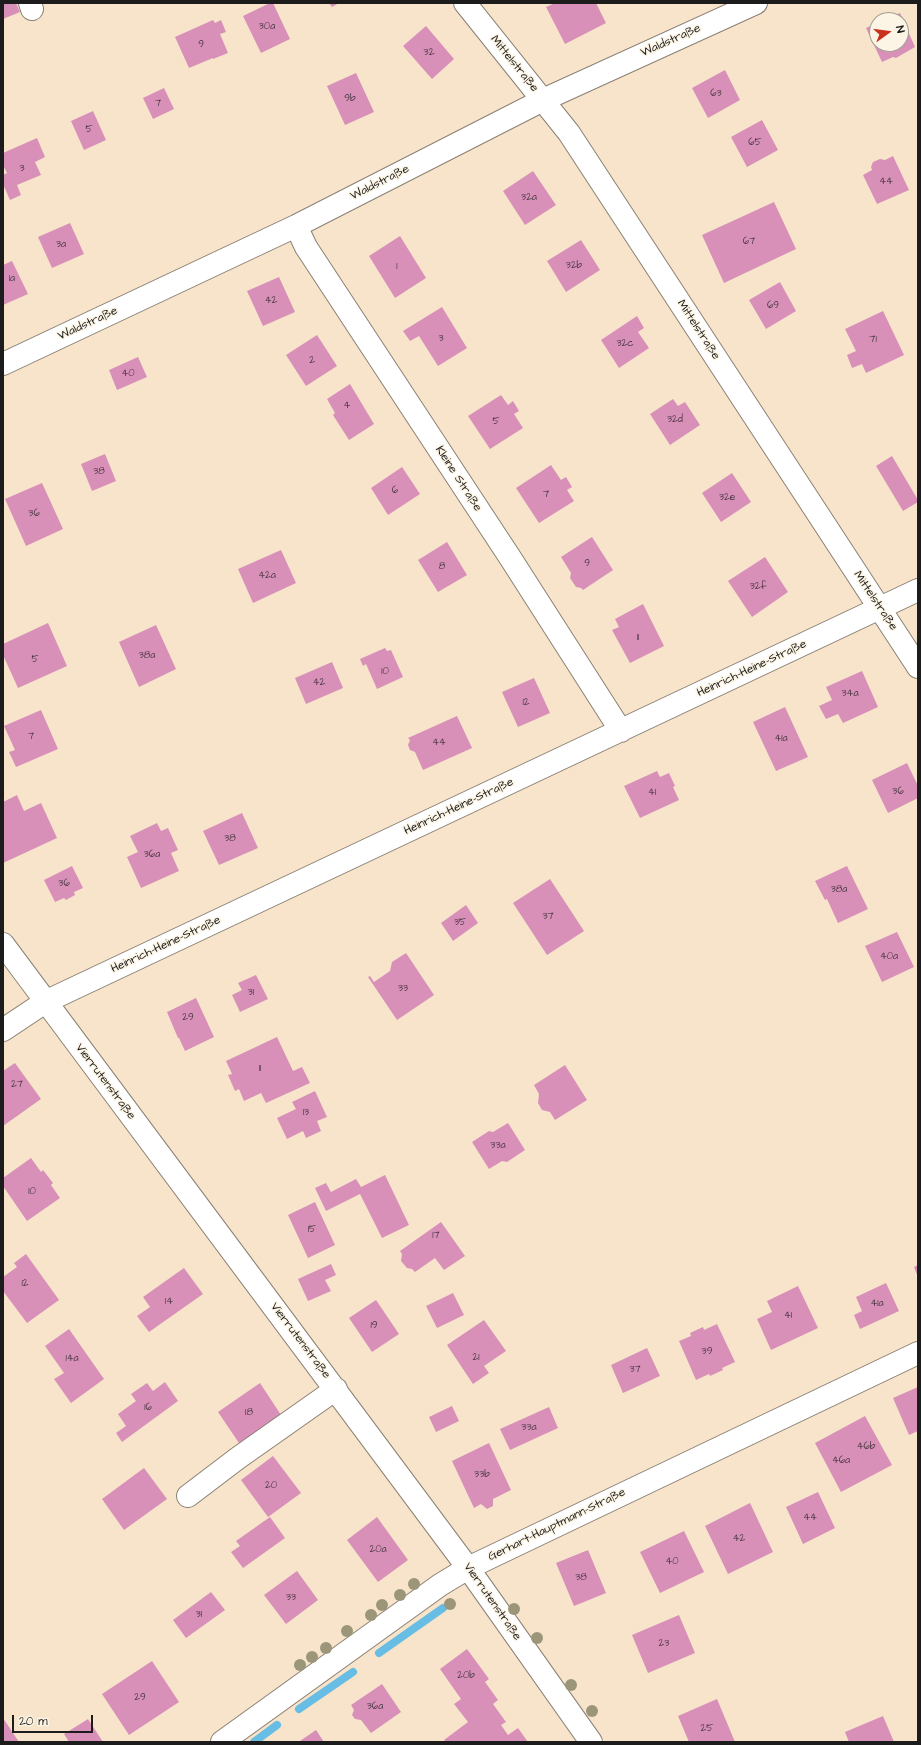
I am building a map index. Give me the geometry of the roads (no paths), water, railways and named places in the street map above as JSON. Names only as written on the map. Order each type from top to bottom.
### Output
[{"type":"street","name":"Mittelstraße","points":[[465,3],[569,133],[918,667]]},
{"type":"street","name":"Waldstraße","points":[[3,364],[296,226],[543,100],[756,3]]},
{"type":"street","name":"Kleine Straße","points":[[296,226],[306,247],[511,559],[621,731]]},
{"type":"street","name":"Heinrich-Heine-Straße","points":[[3,1030],[45,1002],[918,590]]},
{"type":"street","name":"Vierrutenstraße","points":[[3,944],[468,1568],[591,1742]]},
{"type":"street","name":"Gerhart-Hauptmann-Straße","points":[[222,1742],[440,1585],[468,1568],[918,1353]]},
{"type":"street","points":[[188,1496],[238,1458],[336,1389]]},
{"type":"waterway","points":[[379,1653],[443,1608]]},
{"type":"waterway","points":[[299,1709],[353,1672]]},
{"type":"waterway","points":[[254,1742],[277,1725]]}]
